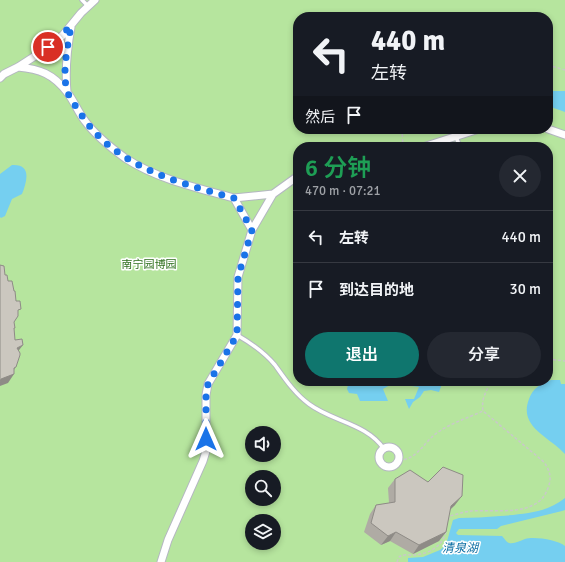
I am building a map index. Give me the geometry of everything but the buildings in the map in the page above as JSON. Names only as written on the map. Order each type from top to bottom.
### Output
[{"type":"street","points":[[0,78],[48,47],[71,26],[95,0]]},
{"type":"street","points":[[67,92],[67,49],[71,26]]},
{"type":"street","points":[[18,67],[33,68],[46,72],[67,92],[84,120],[102,140],[126,159],[159,176],[234,198],[273,194]]},
{"type":"street","points":[[553,131],[565,135]]},
{"type":"street","points":[[440,142],[465,134]]},
{"type":"street","points":[[161,562],[168,540],[206,452],[206,395],[208,384],[237,335],[238,277],[252,230],[273,194],[293,180]]},
{"type":"street","points":[[234,198],[252,230]]},
{"type":"street","points":[[391,447],[394,448],[398,453],[398,463],[389,467],[381,463],[380,453],[384,449],[391,447]]},
{"type":"lane","points":[[82,0],[88,6]]},
{"type":"lane","points":[[456,137],[458,142]]},
{"type":"lane","points":[[237,335],[257,347],[274,364],[297,394],[309,404],[342,422],[362,429],[374,437],[384,449]]},
{"type":"path","points":[[553,66],[565,70]]},
{"type":"path","points":[[553,360],[565,361]]},
{"type":"path","points":[[447,522],[450,516],[471,511],[504,512],[524,508],[539,502],[546,494],[550,482],[550,471],[544,462],[483,411],[482,406],[486,390],[489,386]]},
{"type":"path","points":[[399,460],[412,457],[439,431],[483,411]]},
{"type":"path","points":[[397,562],[401,555],[416,555],[436,548],[442,542],[446,528]]},
{"type":"green space","name":"南宁园博园","points":[[0,0],[565,0],[565,562],[0,562]]},
{"type":"water","points":[[553,91],[565,91],[565,112],[553,108]]},
{"type":"water","points":[[12,165],[23,167],[26,174],[25,184],[22,194],[12,199],[5,216],[1,218],[0,174]]},
{"type":"water","points":[[553,380],[560,380],[561,384],[565,384],[565,454],[537,431],[528,417],[527,409],[529,399],[535,389],[539,386],[553,386]]},
{"type":"water","points":[[348,386],[388,386],[383,389],[388,401],[360,401],[357,394],[349,393],[347,389]]},
{"type":"water","points":[[412,386],[441,386],[439,392],[431,390],[424,391],[420,397],[413,402],[409,409],[405,399],[414,399],[419,387]]},
{"type":"water","name":"清泉湖","points":[[565,498],[565,510],[562,511],[501,526],[497,529],[459,529],[456,533],[458,535],[502,536],[509,543],[515,543],[529,538],[552,540],[565,546],[565,562],[408,562],[408,558],[423,557],[440,550],[446,545],[453,520],[459,518],[500,516],[534,512],[550,507]]},
{"type":"route","points":[[48,47],[63,35],[71,26],[67,49],[67,92],[84,120],[102,140],[126,159],[159,176],[234,198],[252,230],[238,277],[237,335],[208,384],[206,395],[206,439]]}]
